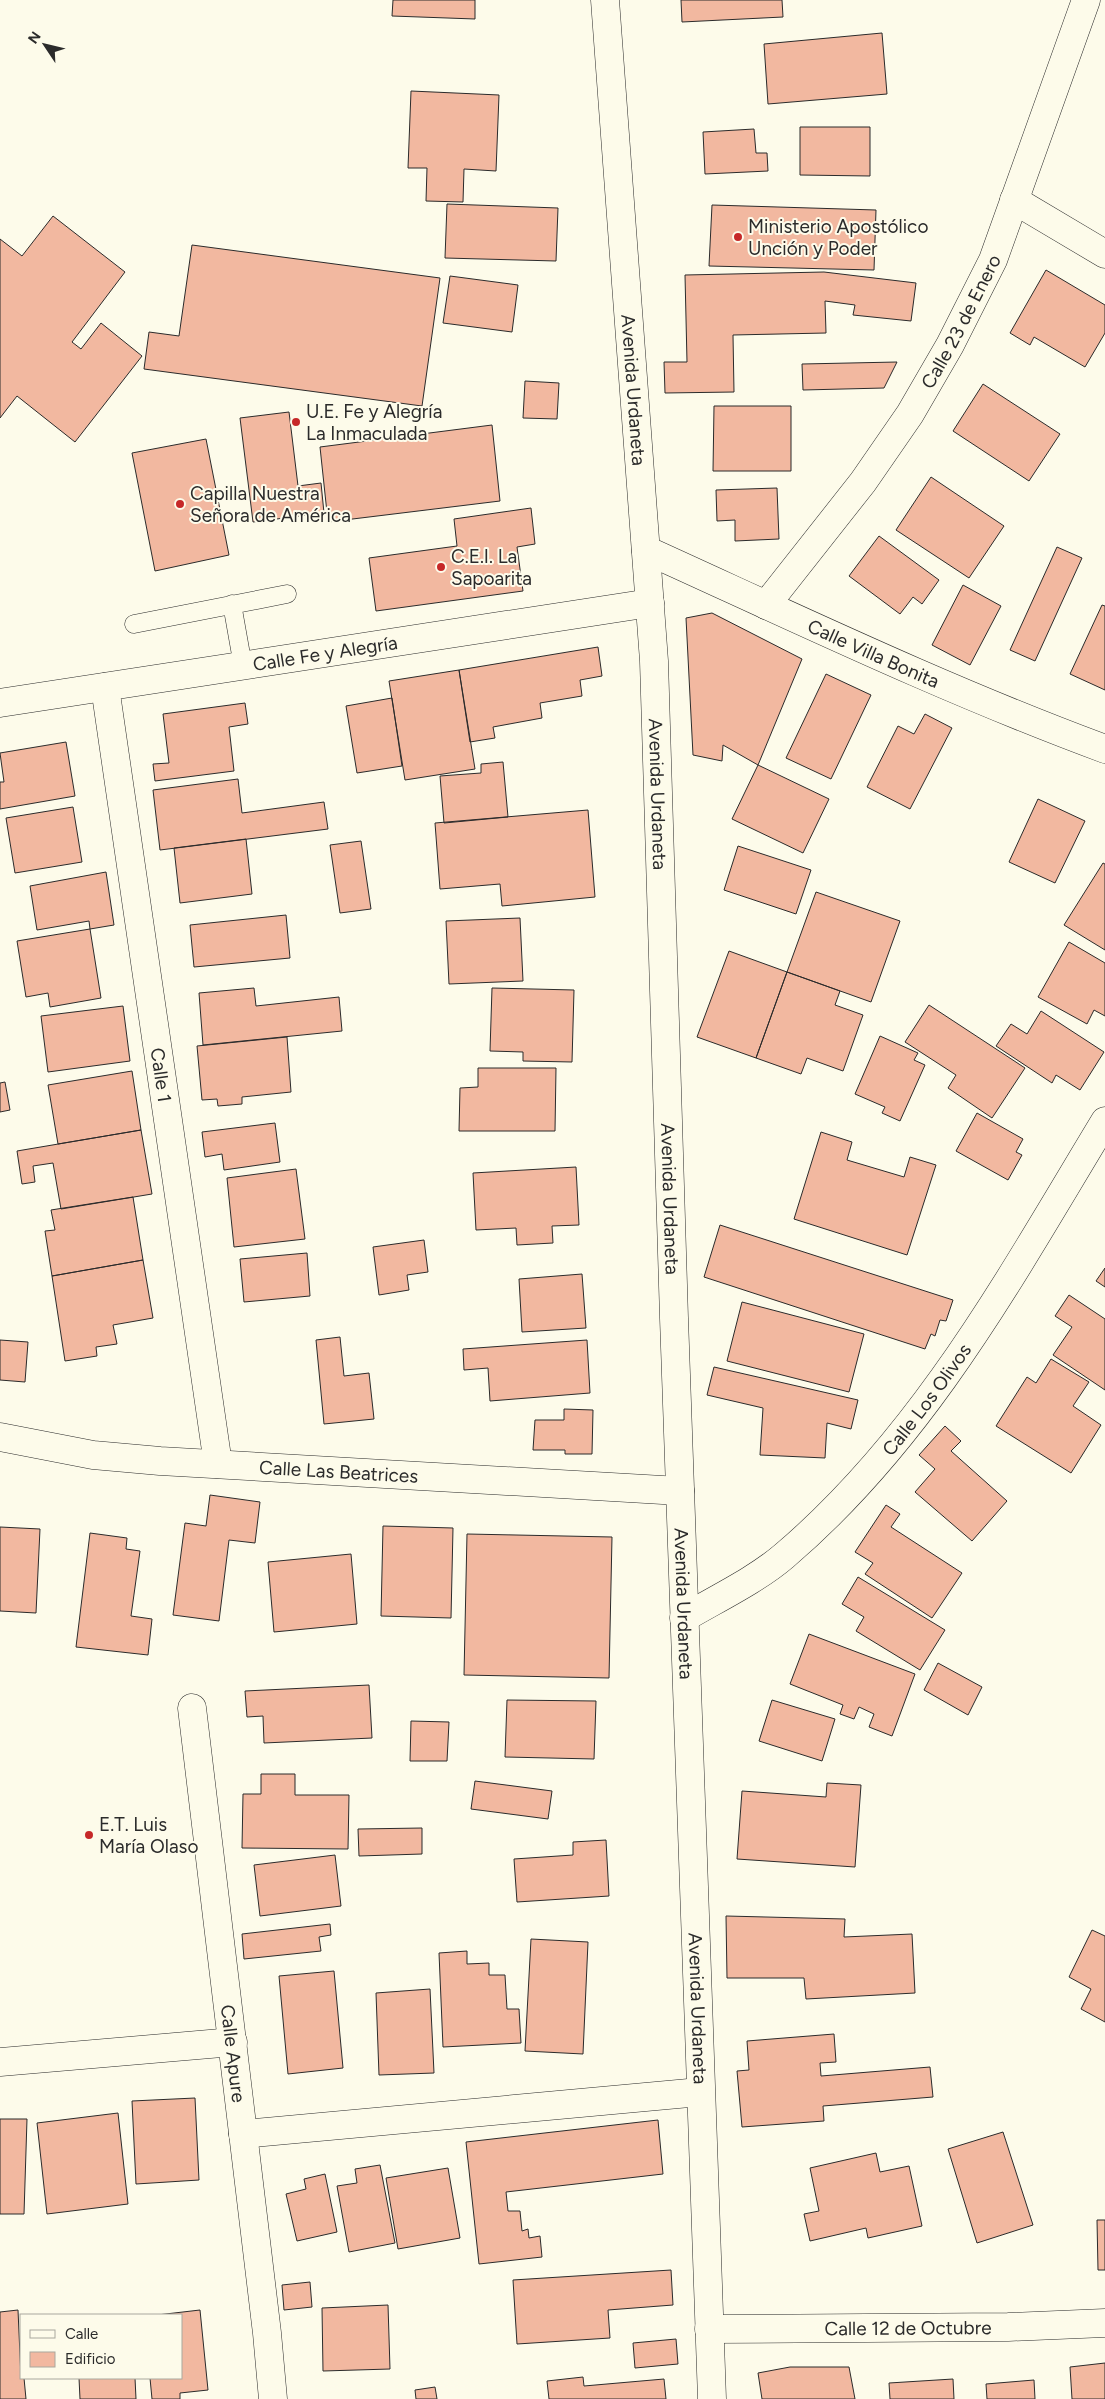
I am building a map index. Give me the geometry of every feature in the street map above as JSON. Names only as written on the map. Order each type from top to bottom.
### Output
[{"type":"street","name":"Avenida Urdaneta","points":[[605,0],[654,661],[684,1618],[712,2399]]},
{"type":"street","name":"Calle 23 de Enero","points":[[766,605],[863,482],[910,414],[950,345],[993,260],[1086,0]]},
{"type":"street","points":[[1014,200],[1105,254]]},
{"type":"street","name":"Calle Villa Bonita","points":[[646,550],[980,701],[1105,750]]},
{"type":"street","name":"Calle Fe y Alegría","points":[[0,703],[650,603]]},
{"type":"street","name":"Calle 1","points":[[105,687],[218,1464]]},
{"type":"street","name":"Calle Los Olivos","points":[[684,1618],[782,1558],[872,1471],[939,1386],[985,1319],[1105,1121]]},
{"type":"street","name":"Calle Las Beatrices","points":[[0,1437],[93,1455],[680,1491]]},
{"type":"street","name":"Calle Apure","points":[[192,1708],[273,2399]]},
{"type":"street","points":[[0,2062],[232,2042]]},
{"type":"street","points":[[243,2134],[700,2092]]},
{"type":"street","name":"Calle 12 de Octubre","points":[[709,2329],[1008,2327],[1105,2323]]},
{"type":"lane","points":[[134,624],[287,594]]},
{"type":"lane","points":[[232,604],[243,666]]},
{"type":"building","points":[[393,0],[475,0],[475,19],[392,16]]},
{"type":"building","points":[[681,0],[782,0],[783,17],[682,22]]},
{"type":"building","points":[[882,33],[887,94],[768,104],[764,44]]},
{"type":"building","points":[[411,91],[499,95],[496,171],[464,169],[463,202],[426,201],[427,168],[408,168]]},
{"type":"building","points":[[800,127],[870,127],[870,176],[800,175]]},
{"type":"building","points":[[754,129],[756,153],[767,153],[768,171],[705,174],[703,132]]},
{"type":"building","points":[[447,204],[558,208],[556,261],[445,258]]},
{"type":"building","points":[[712,205],[876,210],[874,270],[709,266]]},
{"type":"building","points":[[53,216],[125,272],[72,342],[81,349],[101,323],[142,356],[75,442],[17,396],[0,418],[0,239],[22,256]]},
{"type":"building","points":[[192,245],[440,278],[422,406],[144,369],[149,332],[179,336]]},
{"type":"building","points":[[1046,270],[1105,305],[1105,333],[1085,367],[1034,337],[1030,345],[1010,333]]},
{"type":"building","points":[[824,272],[916,283],[911,321],[853,315],[855,305],[825,301],[826,333],[733,335],[734,392],[665,393],[664,362],[687,362],[685,275]]},
{"type":"building","points":[[450,276],[518,285],[512,332],[443,323]]},
{"type":"building","points":[[897,362],[884,388],[803,390],[802,364]]},
{"type":"building","points":[[525,381],[559,383],[557,419],[523,418]]},
{"type":"building","points":[[983,384],[1060,434],[1029,481],[953,431]]},
{"type":"building","points":[[714,406],[791,406],[791,471],[713,471]]},
{"type":"building","points":[[289,412],[298,486],[321,483],[324,513],[253,522],[240,418]]},
{"type":"building","points":[[492,425],[500,501],[328,522],[320,447]]},
{"type":"building","name":"Capilla Nuestra Señora de América","points":[[206,439],[229,555],[155,571],[132,453]]},
{"type":"building","points":[[931,477],[1004,526],[969,578],[896,530]]},
{"type":"building","points":[[777,488],[779,539],[735,541],[735,520],[717,521],[716,490]]},
{"type":"building","points":[[531,508],[535,544],[517,547],[523,591],[376,611],[369,558],[457,546],[454,519]]},
{"type":"building","points":[[879,536],[939,580],[922,604],[913,597],[900,614],[849,576]]},
{"type":"building","points":[[1057,547],[1082,558],[1035,661],[1010,650]]},
{"type":"building","points":[[963,585],[1001,606],[970,665],[932,645]]},
{"type":"building","points":[[1102,605],[1105,606],[1105,690],[1070,674]]},
{"type":"building","points":[[712,613],[802,659],[758,765],[723,745],[722,761],[693,755],[686,618]]},
{"type":"building","points":[[598,647],[602,676],[580,680],[582,696],[540,703],[542,718],[493,727],[495,738],[470,742],[459,670]]},
{"type":"building","points":[[459,670],[475,769],[405,780],[389,681]]},
{"type":"building","points":[[826,674],[871,695],[831,779],[786,758]]},
{"type":"building","points":[[392,698],[402,766],[357,773],[346,706]]},
{"type":"building","points":[[245,703],[248,724],[229,727],[234,771],[155,781],[153,764],[169,763],[163,714]]},
{"type":"building","points":[[925,714],[952,728],[910,809],[867,787],[898,726],[914,734]]},
{"type":"building","points":[[66,742],[75,796],[0,809],[0,782],[4,782],[0,753]]},
{"type":"building","points":[[503,762],[508,817],[444,823],[440,776],[481,773],[481,764]]},
{"type":"building","points":[[758,765],[829,799],[803,853],[732,819]]},
{"type":"building","points":[[238,779],[242,813],[324,802],[328,829],[160,850],[153,790]]},
{"type":"building","points":[[1038,799],[1085,821],[1055,883],[1009,862]]},
{"type":"building","points":[[73,807],[82,862],[15,873],[6,818]]},
{"type":"building","points":[[588,810],[595,897],[502,906],[500,884],[440,889],[435,823]]},
{"type":"building","points":[[246,839],[252,894],[180,903],[174,848]]},
{"type":"building","points":[[361,841],[371,909],[340,913],[330,845]]},
{"type":"building","points":[[738,846],[811,870],[796,914],[724,890]]},
{"type":"building","points":[[1103,863],[1105,864],[1105,950],[1064,925]]},
{"type":"building","points":[[106,872],[114,925],[90,929],[89,921],[37,930],[30,886]]},
{"type":"building","points":[[816,892],[900,921],[871,1002],[787,972]]},
{"type":"building","points":[[286,915],[290,958],[194,967],[190,925]]},
{"type":"building","points":[[520,918],[523,981],[449,984],[446,921]]},
{"type":"building","points":[[90,929],[101,998],[50,1007],[48,993],[26,997],[17,941]]},
{"type":"building","points":[[1069,942],[1105,963],[1105,1016],[1094,1010],[1087,1024],[1038,997]]},
{"type":"building","points":[[729,951],[787,972],[756,1058],[697,1037]]},
{"type":"building","points":[[787,972],[840,991],[835,1005],[863,1015],[843,1071],[807,1058],[801,1074],[756,1058]]},
{"type":"building","points":[[254,988],[256,1006],[339,997],[342,1031],[203,1045],[199,993]]},
{"type":"building","points":[[492,988],[574,990],[572,1062],[523,1061],[523,1052],[490,1051]]},
{"type":"building","points":[[929,1005],[1025,1068],[992,1118],[948,1088],[956,1075],[905,1042]]},
{"type":"building","points":[[123,1006],[130,1061],[48,1072],[41,1016]]},
{"type":"building","points":[[1041,1011],[1104,1052],[1080,1090],[1056,1075],[1052,1083],[996,1046],[1011,1024],[1027,1034]]},
{"type":"building","points":[[880,1036],[918,1053],[914,1060],[925,1065],[900,1121],[882,1113],[885,1107],[855,1094]]},
{"type":"building","points":[[287,1037],[291,1092],[242,1097],[242,1104],[218,1106],[217,1099],[202,1100],[197,1046]]},
{"type":"building","points":[[478,1068],[556,1068],[555,1131],[459,1131],[460,1088],[478,1087]]},
{"type":"building","points":[[132,1071],[141,1130],[58,1144],[48,1085]]},
{"type":"building","points":[[5,1082],[10,1110],[0,1112],[0,1083]]},
{"type":"building","points":[[977,1113],[1023,1139],[1016,1152],[1022,1155],[1008,1180],[956,1151]]},
{"type":"building","points":[[275,1123],[280,1162],[224,1170],[222,1154],[205,1157],[202,1132]]},
{"type":"building","points":[[141,1130],[152,1194],[61,1209],[53,1163],[33,1166],[35,1182],[22,1184],[17,1151]]},
{"type":"building","points":[[821,1132],[852,1142],[847,1160],[904,1177],[910,1157],[936,1165],[907,1255],[794,1219]]},
{"type":"building","points":[[576,1167],[579,1225],[552,1226],[553,1243],[517,1245],[516,1228],[476,1230],[473,1173]]},
{"type":"building","points":[[296,1169],[305,1239],[234,1247],[227,1178]]},
{"type":"building","points":[[133,1197],[143,1260],[52,1276],[45,1231],[55,1230],[51,1210]]},
{"type":"building","points":[[720,1225],[953,1300],[946,1321],[940,1320],[935,1336],[931,1334],[925,1349],[704,1277]]},
{"type":"building","points":[[424,1240],[428,1272],[407,1275],[409,1290],[379,1295],[373,1247]]},
{"type":"building","points":[[307,1253],[310,1296],[244,1302],[240,1259]]},
{"type":"building","points":[[143,1260],[153,1318],[113,1325],[117,1344],[96,1347],[97,1356],[65,1361],[52,1276]]},
{"type":"building","points":[[1105,1268],[1105,1287],[1096,1281]]},
{"type":"building","points":[[582,1274],[586,1328],[522,1332],[519,1279]]},
{"type":"building","points":[[1069,1295],[1105,1319],[1105,1390],[1053,1355],[1072,1327],[1055,1316]]},
{"type":"building","points":[[742,1302],[864,1334],[849,1392],[727,1361]]},
{"type":"building","points":[[340,1337],[344,1376],[369,1373],[374,1419],[324,1424],[316,1340]]},
{"type":"building","points":[[0,1340],[28,1342],[25,1382],[0,1380]]},
{"type":"building","points":[[587,1340],[590,1393],[490,1401],[488,1368],[464,1370],[463,1349]]},
{"type":"building","points":[[1051,1359],[1089,1382],[1073,1406],[1101,1425],[1071,1473],[996,1426],[1027,1377],[1036,1383]]},
{"type":"building","points":[[714,1367],[858,1400],[851,1429],[827,1423],[825,1458],[760,1455],[763,1408],[707,1395]]},
{"type":"building","points":[[564,1409],[593,1410],[592,1454],[565,1454],[565,1450],[533,1450],[535,1420],[564,1420]]},
{"type":"building","points":[[945,1426],[961,1441],[951,1451],[1007,1501],[972,1541],[915,1492],[935,1469],[919,1455]]},
{"type":"building","points":[[210,1495],[260,1502],[255,1543],[229,1540],[219,1621],[173,1615],[185,1523],[206,1526]]},
{"type":"building","points":[[886,1505],[900,1514],[891,1527],[962,1573],[932,1618],[865,1574],[873,1563],[855,1552]]},
{"type":"building","points":[[383,1526],[453,1528],[451,1618],[381,1616]]},
{"type":"building","points":[[0,1527],[40,1529],[36,1613],[0,1611]]},
{"type":"building","points":[[90,1533],[127,1538],[126,1549],[140,1551],[131,1616],[152,1619],[148,1655],[76,1647]]},
{"type":"building","points":[[467,1534],[612,1537],[609,1678],[464,1675]]},
{"type":"building","points":[[351,1554],[357,1624],[274,1632],[268,1562]]},
{"type":"building","points":[[858,1577],[945,1630],[920,1670],[856,1631],[864,1617],[842,1604]]},
{"type":"building","points":[[809,1634],[915,1674],[892,1736],[869,1727],[874,1714],[859,1707],[854,1719],[840,1714],[843,1705],[790,1684]]},
{"type":"building","points":[[938,1663],[982,1687],[968,1715],[924,1690]]},
{"type":"building","points":[[369,1685],[372,1738],[264,1743],[263,1716],[247,1717],[245,1691]]},
{"type":"building","points":[[507,1700],[596,1701],[594,1759],[505,1757]]},
{"type":"building","points":[[772,1700],[835,1719],[822,1761],[759,1741]]},
{"type":"building","points":[[411,1721],[449,1722],[447,1761],[410,1761]]},
{"type":"building","points":[[261,1774],[295,1774],[295,1795],[349,1795],[348,1849],[242,1848],[243,1794],[261,1794]]},
{"type":"building","points":[[475,1781],[552,1791],[548,1819],[471,1809]]},
{"type":"building","points":[[827,1783],[861,1785],[855,1867],[737,1859],[742,1791],[826,1797]]},
{"type":"building","points":[[422,1828],[422,1854],[359,1856],[358,1829]]},
{"type":"building","points":[[606,1840],[609,1896],[517,1902],[514,1859],[573,1855],[573,1842]]},
{"type":"building","points":[[335,1855],[341,1906],[260,1916],[254,1865]]},
{"type":"building","points":[[726,1916],[845,1919],[844,1937],[912,1934],[915,1993],[806,1999],[804,1978],[727,1978]]},
{"type":"building","points":[[330,1924],[331,1935],[319,1937],[321,1951],[244,1959],[242,1934]]},
{"type":"building","points":[[1092,1930],[1105,1936],[1105,2022],[1081,2009],[1091,1989],[1069,1977]]},
{"type":"building","points":[[531,1939],[588,1942],[583,2054],[525,2051]]},
{"type":"building","points":[[467,1951],[467,1964],[489,1963],[489,1975],[505,1975],[507,2009],[519,2009],[521,2043],[443,2047],[439,1953]]},
{"type":"building","points":[[334,1971],[343,2068],[288,2074],[279,1976]]},
{"type":"building","points":[[430,1989],[434,2073],[379,2075],[376,1993]]},
{"type":"building","points":[[834,2034],[836,2062],[820,2063],[821,2076],[930,2067],[933,2097],[823,2106],[824,2121],[742,2127],[737,2071],[749,2070],[747,2041]]},
{"type":"building","points":[[195,2098],[199,2180],[136,2184],[132,2101]]},
{"type":"building","points":[[118,2113],[128,2204],[47,2214],[37,2123]]},
{"type":"building","points":[[0,2119],[27,2119],[24,2214],[0,2214]]},
{"type":"building","points":[[658,2120],[663,2174],[506,2192],[508,2211],[520,2211],[522,2231],[528,2229],[529,2238],[540,2236],[542,2257],[479,2264],[466,2142]]},
{"type":"building","points":[[1003,2132],[1033,2225],[977,2243],[948,2149]]},
{"type":"building","points":[[876,2153],[880,2172],[909,2166],[922,2226],[868,2238],[866,2228],[810,2241],[804,2214],[819,2211],[810,2168]]},
{"type":"building","points":[[380,2165],[395,2243],[349,2252],[337,2186],[357,2183],[355,2169]]},
{"type":"building","points":[[448,2168],[460,2238],[398,2249],[386,2178]]},
{"type":"building","points":[[325,2174],[337,2232],[297,2241],[286,2194],[306,2189],[304,2179]]},
{"type":"building","points":[[1097,2220],[1105,2220],[1105,2270],[1098,2270]]},
{"type":"building","points":[[671,2270],[673,2305],[608,2310],[610,2338],[517,2344],[513,2280]]},
{"type":"building","points":[[310,2282],[312,2307],[284,2310],[282,2285]]},
{"type":"building","points":[[388,2305],[390,2369],[323,2371],[322,2308]]},
{"type":"building","points":[[18,2310],[20,2379],[24,2379],[26,2399],[0,2399],[0,2312]]},
{"type":"building","points":[[200,2310],[208,2390],[180,2393],[180,2399],[152,2399],[150,2379],[182,2379],[182,2314],[166,2314]]},
{"type":"building","points":[[676,2339],[678,2364],[635,2368],[633,2343]]},
{"type":"building","points":[[1105,2363],[1105,2399],[1072,2399],[1070,2367]]},
{"type":"building","points":[[790,2367],[849,2367],[855,2399],[762,2399],[758,2373]]},
{"type":"building","points":[[583,2377],[584,2386],[664,2379],[666,2399],[549,2399],[547,2381]]},
{"type":"building","points":[[79,2379],[135,2379],[136,2399],[80,2399]]},
{"type":"building","points":[[953,2379],[954,2399],[890,2399],[889,2383]]},
{"type":"building","points":[[1034,2380],[1035,2399],[987,2399],[986,2384]]},
{"type":"building","points":[[435,2387],[437,2399],[416,2399],[415,2390]]},
{"type":"place","name":"Ministerio Apostólico Unción y Poder","points":[[738,237]]},
{"type":"place","name":"U.E. Fe y Alegría La Inmaculada","points":[[296,422]]},
{"type":"place","name":"Capilla Nuestra Señora de América","points":[[180,504]]},
{"type":"place","name":"C.E.I. La Sapoarita","points":[[441,567]]},
{"type":"place","name":"E.T. Luis María Olaso","points":[[89,1835]]}]
